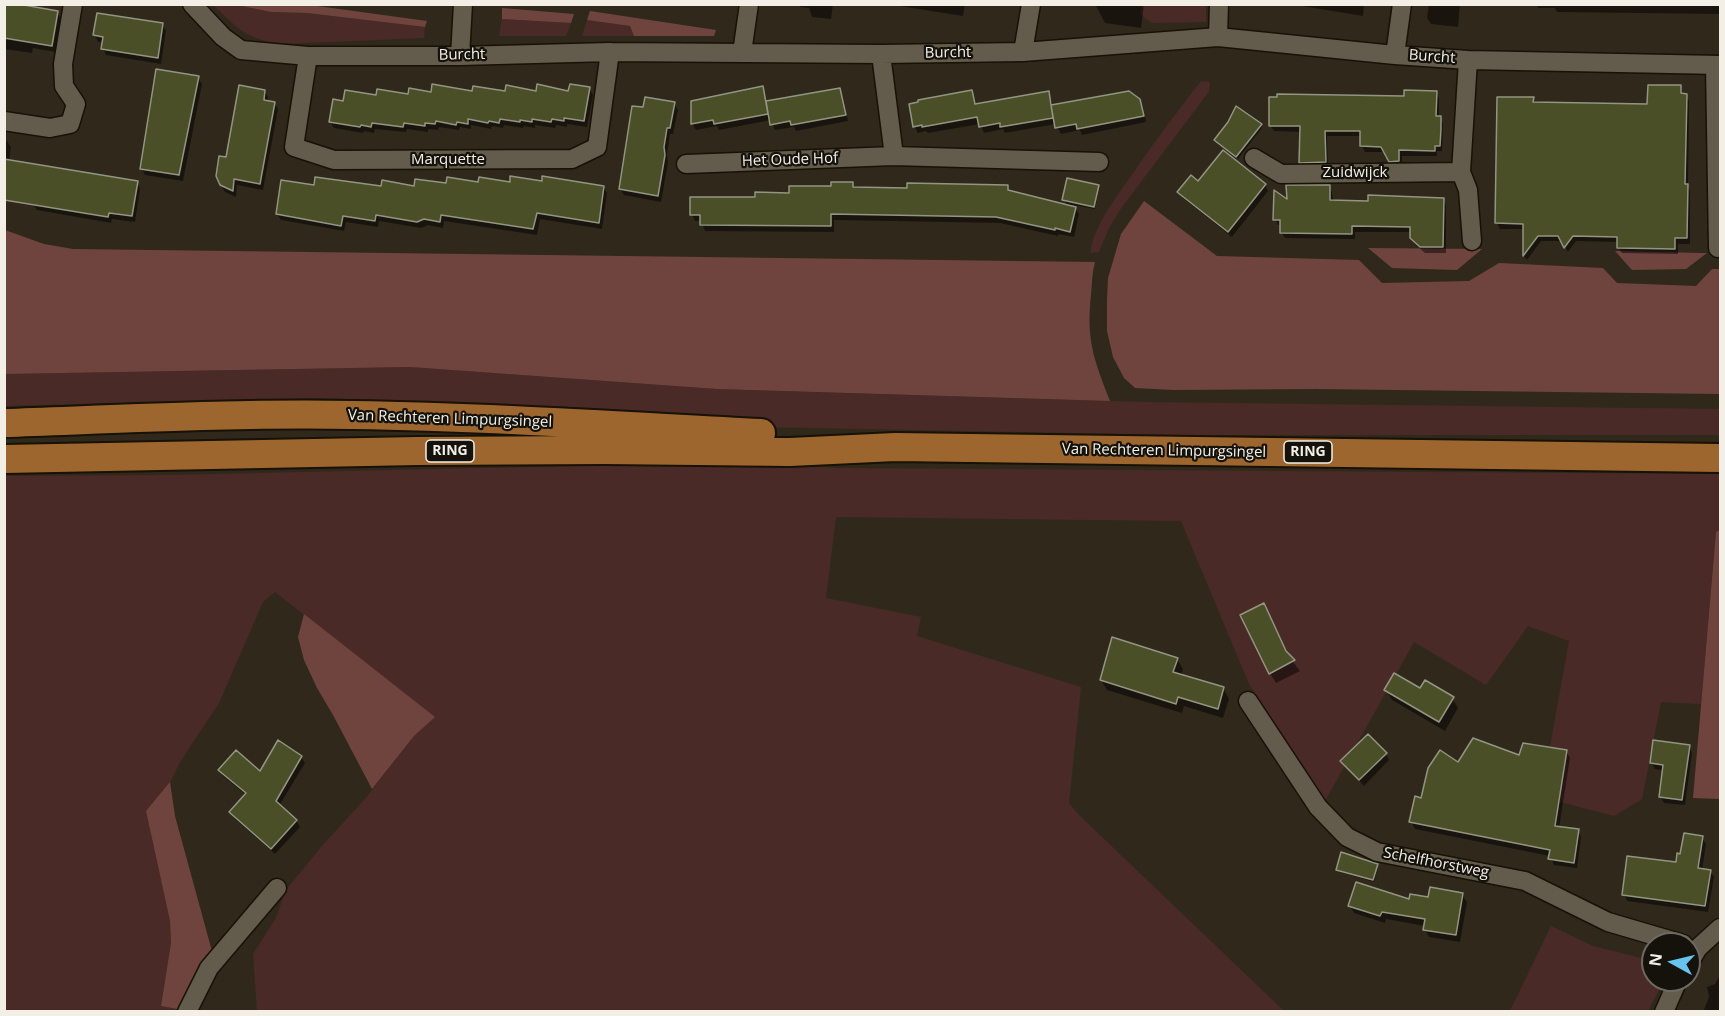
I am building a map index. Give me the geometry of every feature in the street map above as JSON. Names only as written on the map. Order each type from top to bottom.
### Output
[{"type":"main road","name":"Van Rechteren Limpurgsingel","points":[[4,423],[168,418],[375,416],[504,419],[771,433],[895,447]]},
{"type":"main road","name":"Van Rechteren Limpurgsingel","points":[[4,459],[430,451],[790,452],[895,447],[1720,458]]},
{"type":"street","points":[[4,121],[50,128],[70,123],[76,104],[64,86],[63,64],[73,4]]},
{"type":"street","name":"Burcht","points":[[192,4],[223,37],[241,50],[308,56],[460,56],[610,52],[881,54],[1023,52],[1218,37],[1468,60],[1718,65]]},
{"type":"street","points":[[460,56],[463,4]]},
{"type":"street","points":[[742,53],[749,4]]},
{"type":"street","points":[[1023,52],[1030,4]]},
{"type":"street","points":[[1218,37],[1219,4]]},
{"type":"street","points":[[1395,55],[1402,4]]},
{"type":"street","name":"Marquette","points":[[308,56],[294,147],[334,160],[572,159],[597,147],[610,52]]},
{"type":"street","points":[[881,54],[894,156]]},
{"type":"street","points":[[1468,60],[1461,172],[1468,190],[1472,240]]},
{"type":"street","points":[[1718,65],[1718,248]]},
{"type":"street","name":"Het Oude Hof","points":[[686,164],[894,156],[1099,162]]},
{"type":"street","name":"Zuidwijck","points":[[1254,158],[1281,174],[1461,172]]},
{"type":"street","name":"Schelfhorstweg","points":[[1248,701],[1318,807],[1347,837],[1377,852],[1525,881],[1608,922],[1641,933]]},
{"type":"street","points":[[187,1011],[209,968],[277,888]]},
{"type":"street","points":[[1701,942],[1720,928]]},
{"type":"street","points":[[1664,1011],[1673,992]]},
{"type":"shaded area","points":[[213,5],[237,5],[271,12],[307,13],[425,27],[424,38],[281,44],[250,36]]},
{"type":"shaded area","points":[[237,5],[310,5],[427,21],[425,27],[307,13],[271,12]]},
{"type":"shaded area","points":[[1142,5],[1206,5],[1206,22],[1152,23],[1140,14]]},
{"type":"shaded area","points":[[502,8],[574,14],[571,23],[502,19]]},
{"type":"shaded area","points":[[590,11],[716,30],[714,36],[634,36],[630,26],[587,20]]},
{"type":"shaded area","points":[[502,19],[571,23],[566,36],[499,36]]},
{"type":"shaded area","points":[[587,20],[630,26],[634,36],[582,36]]},
{"type":"shaded area","points":[[1201,81],[1210,82],[1209,91],[1122,207],[1109,228],[1099,252],[1090,253],[1096,232],[1111,205],[1155,141]]},
{"type":"shaded area","points":[[1144,201],[1217,256],[1359,260],[1382,283],[1469,281],[1499,263],[1603,268],[1617,283],[1696,286],[1712,269],[1720,269],[1720,394],[1135,388],[1124,378],[1113,357],[1107,331],[1108,278],[1121,234]]},
{"type":"shaded area","points":[[5,230],[44,244],[73,249],[1095,262],[1090,311],[1091,338],[1096,361],[1110,401],[717,389],[410,367],[5,374]]},
{"type":"shaded area","points":[[1368,248],[1482,249],[1457,270],[1392,268]]},
{"type":"shaded area","points":[[1615,251],[1707,253],[1686,269],[1632,270]]},
{"type":"shaded area","points":[[410,367],[717,389],[1145,402],[1720,409],[1720,435],[1179,435],[759,427],[609,419],[500,405],[320,398],[5,406],[4,374]]},
{"type":"shaded area","points":[[709,463],[836,468],[1720,474],[1720,530],[1716,532],[1701,704],[1661,702],[1642,799],[1614,816],[1541,797],[1569,641],[1528,626],[1486,685],[1414,642],[1325,801],[1249,684],[1181,521],[836,517],[826,598],[921,617],[917,636],[1081,687],[1069,803],[1284,1011],[257,1011],[253,954],[276,918],[286,890],[365,799],[414,736],[434,717],[275,592],[263,602],[219,703],[180,762],[168,787],[146,811],[170,921],[171,943],[161,1005],[183,1011],[5,1012],[4,476],[169,475]]},
{"type":"shaded area","points":[[1720,530],[1720,799],[1693,798],[1716,532]]},
{"type":"shaded area","points":[[304,614],[435,717],[414,736],[372,789],[304,660],[298,637]]},
{"type":"shaded area","points":[[170,782],[175,816],[213,955],[183,1010],[161,1006],[171,943],[170,921],[146,811]]},
{"type":"shaded area","points":[[1551,926],[1593,946],[1641,958],[1641,992],[1658,992],[1648,1011],[1510,1011]]},
{"type":"building","points":[[4,4],[58,11],[52,46],[4,38]]},
{"type":"building","points":[[97,13],[163,23],[158,58],[101,49],[103,37],[93,35]]},
{"type":"building","points":[[156,69],[199,76],[179,175],[140,169]]},
{"type":"building","points":[[432,84],[472,91],[473,86],[505,91],[506,85],[536,91],[537,84],[568,91],[570,84],[590,87],[584,121],[564,118],[564,121],[552,119],[551,122],[532,119],[532,122],[520,120],[520,122],[500,119],[499,123],[489,121],[488,123],[468,119],[468,124],[457,122],[456,125],[436,121],[435,124],[425,123],[425,126],[404,123],[403,127],[372,123],[371,127],[361,125],[360,127],[329,122],[333,99],[343,101],[345,90],[376,95],[377,89],[408,94],[409,88],[431,92]]},
{"type":"building","points":[[239,85],[265,90],[264,100],[275,102],[260,184],[234,179],[233,191],[220,185],[216,176],[219,156],[226,157]]},
{"type":"building","points":[[1648,85],[1681,85],[1681,93],[1687,94],[1685,184],[1688,184],[1687,238],[1675,238],[1675,249],[1617,248],[1617,237],[1573,236],[1564,248],[1558,236],[1538,236],[1523,256],[1523,224],[1495,223],[1497,97],[1534,97],[1533,102],[1647,104]]},
{"type":"building","points":[[763,86],[768,114],[714,124],[713,120],[691,124],[691,101]]},
{"type":"building","points":[[840,88],[846,115],[791,125],[790,121],[770,125],[766,101]]},
{"type":"building","points":[[972,90],[975,104],[1049,91],[1053,118],[1000,127],[1000,123],[979,127],[977,117],[913,127],[909,104],[918,102],[918,100]]},
{"type":"building","points":[[1404,90],[1437,91],[1436,116],[1441,116],[1441,129],[1440,146],[1435,146],[1435,151],[1399,150],[1399,161],[1389,162],[1381,147],[1360,146],[1360,131],[1325,131],[1326,162],[1299,163],[1300,126],[1269,126],[1269,97],[1277,97],[1277,94],[1404,96]]},
{"type":"building","points":[[1129,91],[1140,99],[1144,116],[1077,129],[1076,124],[1055,128],[1051,105]]},
{"type":"building","points":[[645,97],[675,102],[670,128],[667,128],[658,196],[619,189],[632,106],[643,107]]},
{"type":"building","points":[[1236,106],[1262,124],[1236,157],[1214,140],[1228,122]]},
{"type":"building","points":[[1223,150],[1266,184],[1228,232],[1177,192],[1191,175],[1198,181]]},
{"type":"building","points":[[4,159],[138,181],[132,216],[109,213],[108,217],[4,200]]},
{"type":"building","points":[[510,176],[542,181],[542,176],[604,186],[599,223],[537,213],[533,229],[441,215],[440,222],[424,219],[417,222],[376,215],[375,221],[343,216],[341,226],[276,214],[281,180],[314,185],[315,177],[381,186],[382,180],[414,186],[415,179],[446,183],[447,177],[478,182],[479,177],[510,182]]},
{"type":"building","points":[[1067,178],[1099,185],[1094,207],[1062,200]]},
{"type":"building","points":[[831,182],[853,182],[853,187],[907,188],[907,183],[1008,185],[1008,190],[1076,207],[1070,232],[996,217],[831,214],[831,226],[700,225],[700,215],[690,215],[690,197],[755,197],[755,192],[789,193],[789,186],[831,186]]},
{"type":"building","points":[[1286,185],[1330,185],[1330,200],[1368,201],[1368,195],[1444,198],[1443,247],[1420,247],[1410,238],[1410,227],[1352,226],[1352,234],[1280,233],[1280,220],[1273,220],[1274,190],[1287,199]]},
{"type":"building","points":[[1264,603],[1286,651],[1295,660],[1269,674],[1240,615]]},
{"type":"building","points":[[1112,637],[1178,658],[1173,672],[1224,687],[1218,709],[1178,697],[1176,704],[1100,680]]},
{"type":"building","points":[[1394,673],[1420,688],[1425,680],[1454,697],[1439,722],[1384,690]]},
{"type":"building","points":[[1368,734],[1387,753],[1359,780],[1340,761]]},
{"type":"building","points":[[1473,738],[1519,755],[1523,743],[1567,750],[1555,826],[1579,829],[1574,863],[1548,859],[1550,850],[1409,822],[1415,796],[1421,798],[1428,768],[1440,750],[1458,762]]},
{"type":"building","points":[[278,740],[302,756],[276,801],[297,820],[271,849],[229,812],[246,793],[218,770],[236,750],[260,771]]},
{"type":"building","points":[[1653,740],[1690,745],[1682,800],[1659,797],[1663,765],[1650,763]]},
{"type":"building","points":[[1684,833],[1703,836],[1698,868],[1711,870],[1705,906],[1622,895],[1627,856],[1676,862]]},
{"type":"building","points":[[1341,852],[1378,864],[1373,880],[1336,870]]},
{"type":"building","points":[[1356,882],[1409,899],[1410,894],[1428,897],[1430,887],[1463,893],[1456,935],[1423,930],[1425,919],[1382,912],[1380,916],[1348,906]]}]
